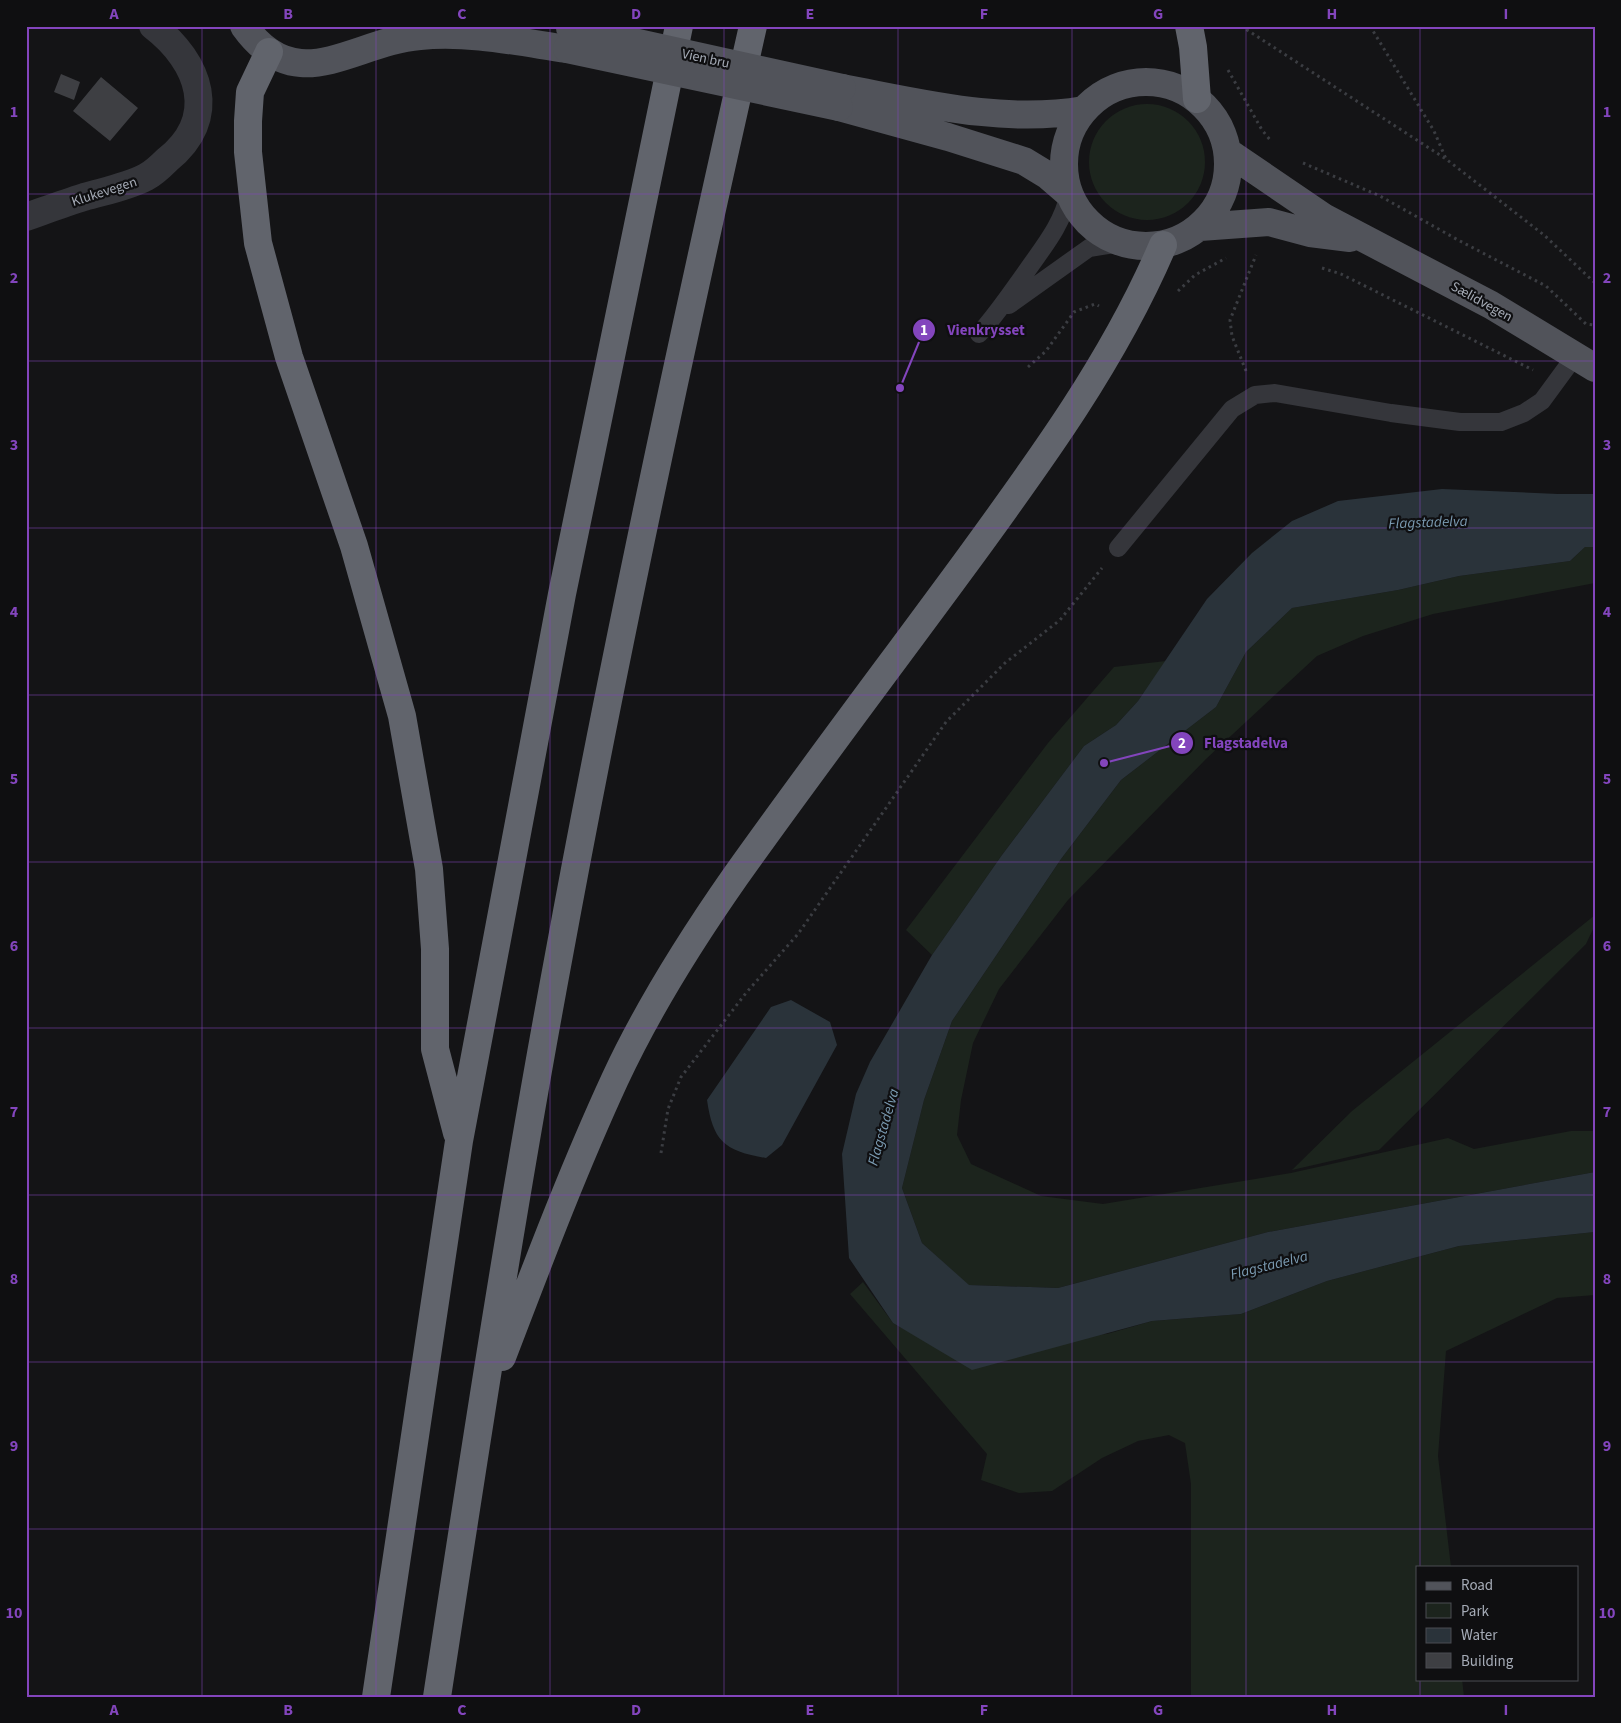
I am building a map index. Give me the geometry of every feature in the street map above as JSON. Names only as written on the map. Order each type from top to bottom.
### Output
[{"type":"highway","points":[[376,1697],[459,1141],[564,584],[679,26]]},
{"type":"highway","points":[[437,1697],[480,1417],[563,935],[693,293],[752,26]]},
{"type":"highway","points":[[1189,26],[1193,47],[1197,99]]},
{"type":"highway","points":[[269,52],[250,92],[248,121],[248,152],[258,243],[289,357],[354,546],[402,716],[429,869],[435,948],[435,1049],[459,1141]]},
{"type":"highway","points":[[480,1417],[562,1199],[616,1076],[682,957],[734,878],[1023,484],[1080,401],[1129,316],[1163,245]]},
{"type":"main road","name":"Vien bru","points":[[244,26],[253,39],[269,52],[289,62],[311,64],[332,62],[352,53],[394,40],[450,34],[565,34],[841,97]]},
{"type":"main road","points":[[352,53],[368,40],[377,26]]},
{"type":"main road","points":[[841,97],[948,137],[1024,161],[1047,175],[1069,194],[1086,220],[1102,234],[1121,242],[1142,246],[1163,245],[1182,238],[1200,227],[1214,211],[1224,193],[1228,173],[1228,152],[1222,132],[1212,114],[1197,99],[1173,86],[1138,82],[1112,90],[1100,96],[1084,110],[1073,127],[1066,147],[1064,170],[1069,194]]},
{"type":"main road","points":[[841,97],[1003,114],[1060,114],[1084,110]]},
{"type":"main road","name":"Sælidvegen","points":[[1228,152],[1324,218],[1491,305],[1585,362]]},
{"type":"main road","name":"Sælidvegen","points":[[1200,227],[1269,222],[1310,233],[1366,241]]},
{"type":"street","name":"Klukevegen","points":[[26,217],[148,176],[174,155],[188,139],[196,120],[200,97],[191,69],[172,41],[153,26]]},
{"type":"lane","points":[[979,334],[1000,311],[1052,238],[1065,212],[1069,194]]},
{"type":"lane","points":[[1000,311],[1088,248],[1121,242]]},
{"type":"lane","points":[[1118,548],[1232,409],[1255,395],[1275,393],[1391,413],[1460,422],[1501,422],[1524,413],[1542,401],[1557,383],[1585,362]]},
{"type":"path","points":[[1241,26],[1446,160],[1544,235],[1595,283]]},
{"type":"path","points":[[1370,26],[1434,131],[1446,160]]},
{"type":"path","points":[[1224,64],[1262,130],[1276,146]]},
{"type":"path","points":[[1301,162],[1380,196],[1458,240],[1546,286],[1586,324],[1595,326]]},
{"type":"path","points":[[1255,395],[1232,336],[1230,320],[1259,248]]},
{"type":"path","points":[[1176,294],[1195,275],[1230,257]]},
{"type":"path","points":[[1314,265],[1341,274],[1557,383]]},
{"type":"path","points":[[1028,367],[1046,351],[1074,312],[1095,304],[1129,316]]},
{"type":"path","points":[[661,1152],[668,1109],[681,1077],[746,993],[798,934],[946,722],[1005,663],[1060,620],[1118,548]]},
{"type":"green space","points":[[1147,104],[1169,109],[1188,121],[1200,140],[1205,162],[1200,184],[1188,203],[1169,215],[1147,220],[1125,215],[1106,203],[1094,184],[1089,162],[1094,140],[1106,121],[1125,109]]},
{"type":"green space","points":[[1585,547],[1595,547],[1595,583],[1433,614],[1363,636],[1317,656],[1206,759],[1068,900],[999,989],[973,1043],[961,1100],[957,1135],[971,1164],[1041,1196],[1103,1204],[1291,1173],[1448,1138],[1474,1149],[1571,1131],[1595,1131],[1595,1172],[1268,1232],[1058,1288],[968,1285],[922,1243],[902,1188],[924,1100],[952,1021],[1061,859],[1121,780],[1216,707],[1246,652],[1292,608],[1398,590],[1459,576],[1570,561]]},
{"type":"green space","points":[[1166,661],[1138,701],[1116,725],[1084,746],[1002,855],[932,955],[906,930],[1048,743],[1114,667]]},
{"type":"green space","points":[[1595,915],[1595,925],[1586,944],[1379,1150],[1292,1170],[1352,1111]]},
{"type":"green space","points":[[1595,1232],[1595,1295],[1557,1298],[1446,1351],[1438,1456],[1451,1566],[1416,1566],[1416,1680],[1462,1680],[1464,1697],[1191,1697],[1191,1484],[1185,1443],[1169,1435],[1138,1441],[1102,1458],[1052,1491],[1019,1493],[981,1480],[987,1454],[850,1294],[863,1282],[893,1323],[929,1343],[1107,1334],[1152,1321],[1241,1314],[1327,1281],[1459,1246]]},
{"type":"water","points":[[1442,489],[1595,494],[1595,547],[1585,547],[1570,561],[1459,576],[1398,590],[1292,608],[1246,652],[1216,707],[1121,780],[1061,859],[952,1021],[924,1100],[902,1188],[922,1243],[969,1285],[1058,1288],[1268,1232],[1595,1172],[1595,1232],[1459,1246],[1327,1281],[1241,1314],[1152,1321],[972,1370],[893,1323],[849,1258],[842,1154],[856,1094],[870,1062],[932,955],[1002,855],[1084,746],[1116,725],[1138,701],[1207,599],[1252,553],[1292,521],[1338,501]]},
{"type":"water","points":[[791,1000],[830,1022],[837,1045],[782,1145],[766,1158],[740,1152],[723,1142],[717,1135],[707,1100],[771,1007]]},
{"type":"building","points":[[61,74],[80,82],[74,100],[54,92]]},
{"type":"building","points":[[101,77],[138,108],[110,141],[73,111]]},
{"type":"place","name":"Vienkrysset","points":[[900,388]]},
{"type":"place","name":"Flagstadelva","points":[[1104,763]]}]
